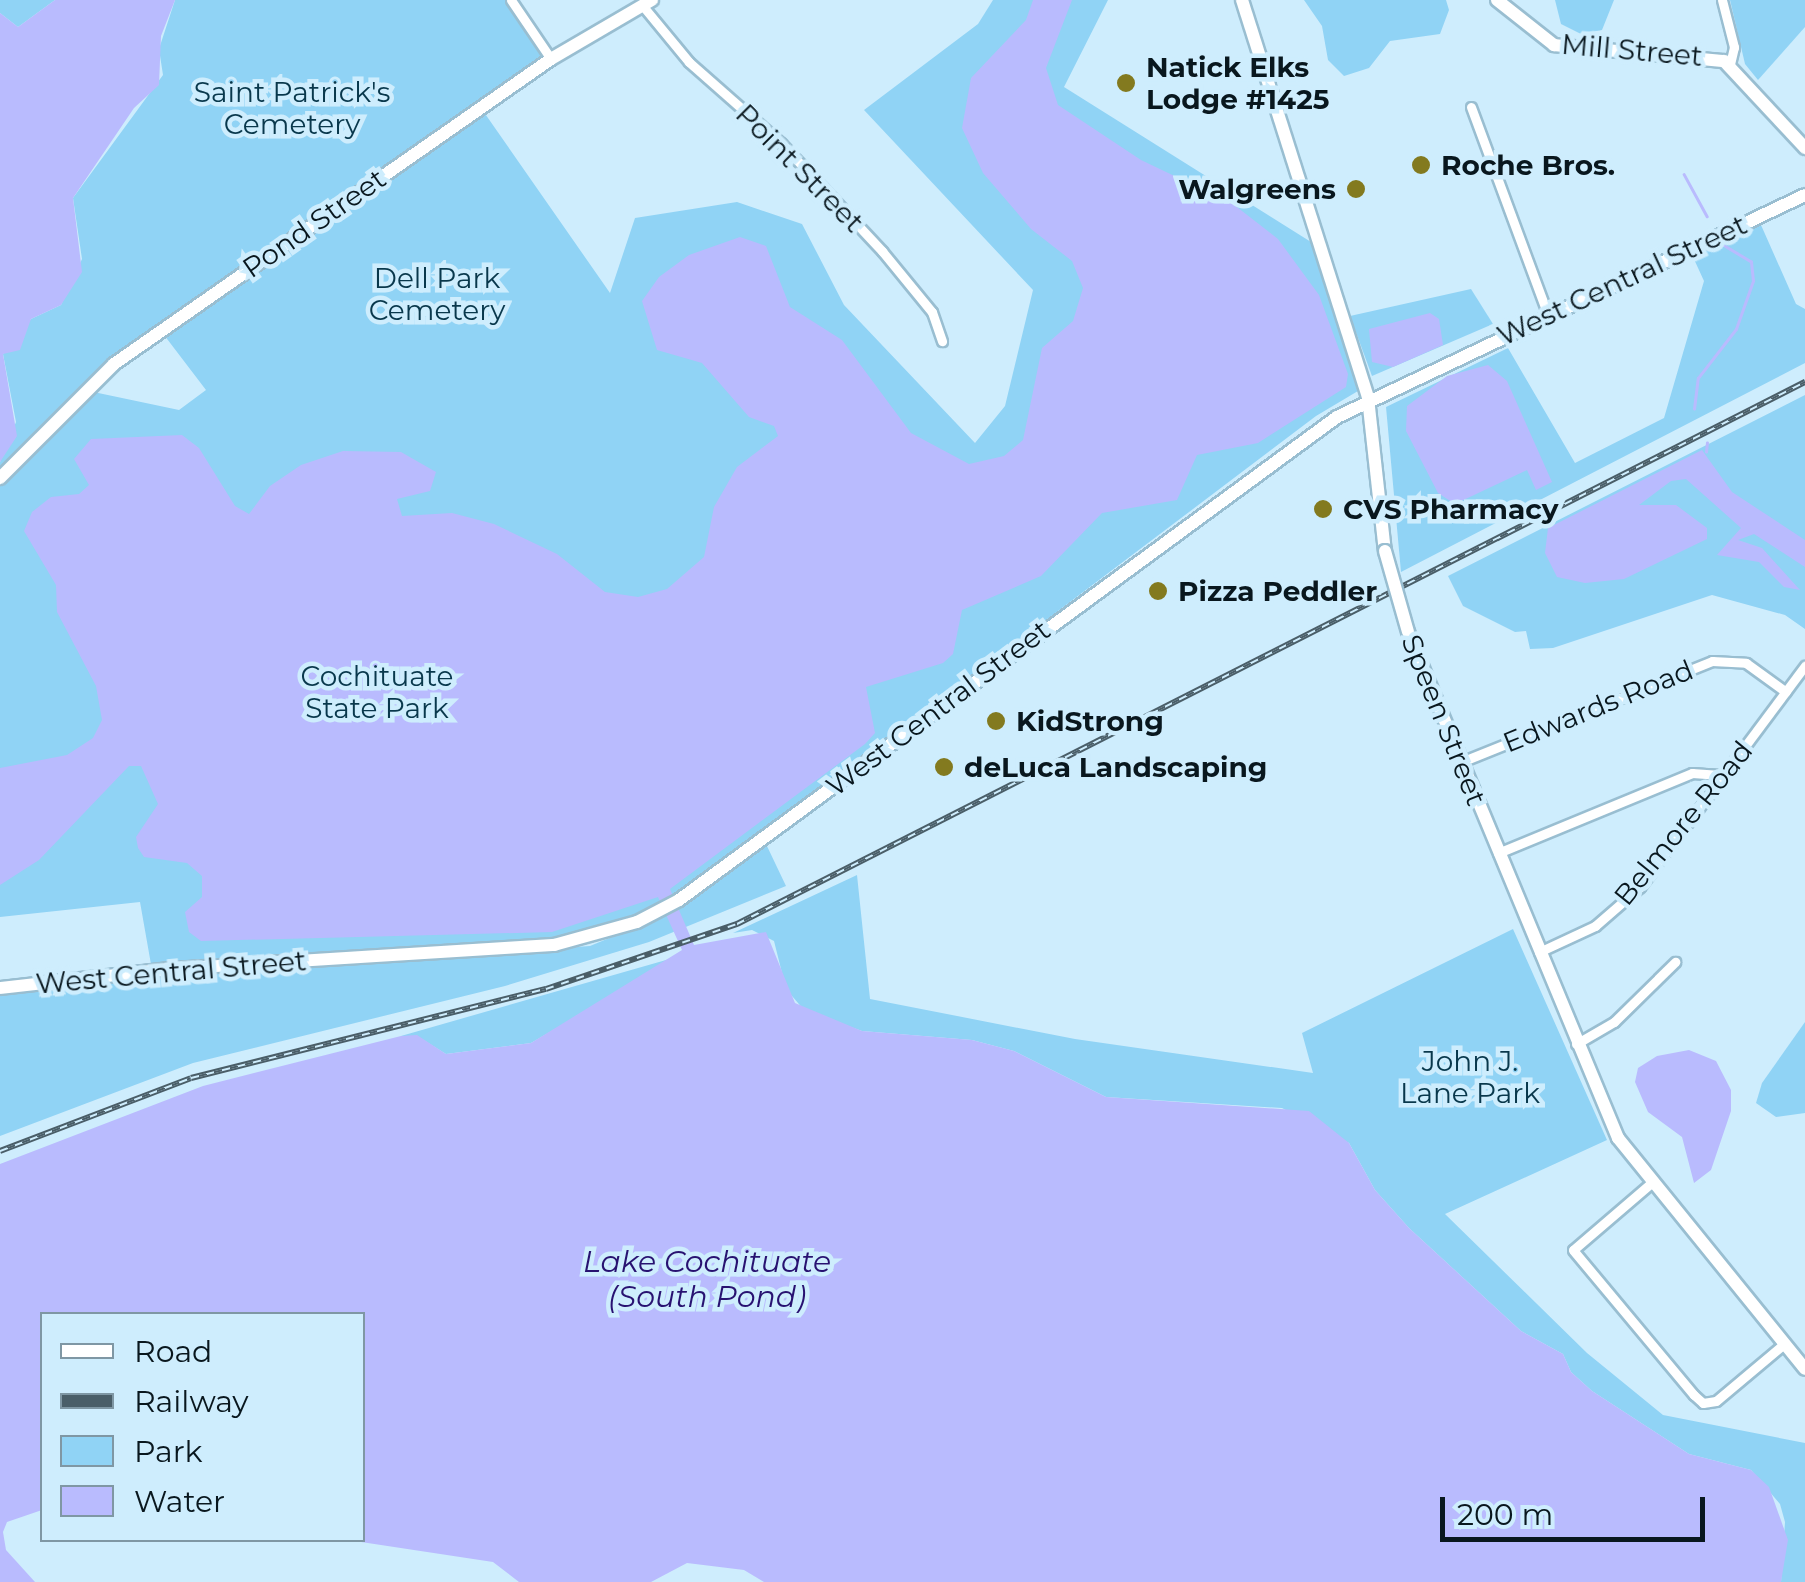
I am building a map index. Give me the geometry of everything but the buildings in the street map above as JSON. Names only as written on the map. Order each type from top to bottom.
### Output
[{"type":"street","points":[[511,0],[550,59]]},
{"type":"street","name":"Speen Street","points":[[1242,0],[1368,398],[1385,551],[1408,632],[1538,952],[1618,1138],[1650,1184],[1805,1370]]},
{"type":"street","name":"Mill Street","points":[[1497,0],[1554,45],[1702,55],[1730,65],[1805,148]]},
{"type":"street","points":[[1722,0],[1734,47],[1730,65]]},
{"type":"street","name":"Pond Street","points":[[0,478],[114,364],[550,59],[647,2]]},
{"type":"street","name":"Point Street","points":[[647,2],[689,62],[781,143],[882,251],[932,312],[942,342]]},
{"type":"street","points":[[1471,107],[1548,315]]},
{"type":"street","name":"West Central Street","points":[[0,988],[170,969],[554,945],[605,934],[662,910],[1176,530],[1368,398],[1805,195]]},
{"type":"street","name":"Edwards Road","points":[[1461,762],[1712,660],[1746,663],[1786,692]]},
{"type":"street","name":"Belmore Road","points":[[1538,952],[1595,926],[1628,900],[1805,666]]},
{"type":"street","points":[[1498,854],[1692,774],[1724,775]]},
{"type":"street","points":[[1576,1044],[1614,1022],[1675,962]]},
{"type":"street","points":[[1650,1184],[1574,1250],[1682,1380],[1699,1400],[1712,1403],[1784,1344]]},
{"type":"green space","points":[[0,0],[55,0],[18,27],[0,13]]},
{"type":"green space","name":"Cochituate State Park","points":[[175,0],[511,0],[551,59],[481,108],[610,293],[635,218],[737,202],[802,224],[844,305],[975,443],[1005,406],[1033,290],[864,110],[978,24],[993,0],[1108,0],[1064,87],[1311,242],[1358,391],[1316,416],[668,906],[576,941],[152,970],[140,902],[0,917],[0,462],[16,422],[3,354],[31,319],[61,305],[82,259],[73,198],[163,75],[159,49]],"holes":[[[161,331],[206,390],[179,410],[84,390]]]},
{"type":"green space","points":[[1304,0],[1446,0],[1449,10],[1440,34],[1390,41],[1369,68],[1344,76],[1328,60],[1322,26]]},
{"type":"green space","points":[[1555,0],[1614,0],[1602,30],[1581,34],[1561,24]]},
{"type":"green space","points":[[1730,0],[1805,0],[1805,27],[1758,80],[1745,64]]},
{"type":"green space","points":[[1761,225],[1796,304],[1805,309],[1805,363],[1401,572],[1386,407],[1508,348],[1575,463],[1664,418],[1704,281],[1693,257]]},
{"type":"green space","points":[[1471,289],[1493,324],[1372,376],[1350,316]]},
{"type":"green space","points":[[1805,395],[1805,629],[1785,615],[1712,595],[1553,648],[1530,649],[1526,631],[1515,632],[1463,606],[1448,576]]},
{"type":"green space","points":[[766,844],[786,886],[649,942],[505,986],[193,1063],[0,1136],[0,995],[170,975],[590,946],[672,912]]},
{"type":"green space","name":"John J. Lane Park","points":[[857,875],[870,999],[1075,1039],[1313,1073],[1302,1033],[1513,929],[1607,1140],[1445,1214],[1587,1353],[1663,1415],[1805,1443],[1805,1582],[1781,1582],[1785,1522],[1780,1504],[1751,1470],[1689,1454],[1592,1391],[1571,1372],[1563,1354],[1521,1331],[1409,1228],[1375,1190],[1349,1143],[1282,1108],[1106,1097],[1014,1051],[972,1040],[862,1031],[804,1010],[786,989],[774,941],[752,930],[733,933]]},
{"type":"green space","points":[[680,956],[531,1043],[446,1054],[417,1036],[401,1036]]},
{"type":"green space","points":[[1805,1022],[1805,1113],[1776,1117],[1756,1103],[1762,1083]]},
{"type":"water","points":[[55,0],[175,0],[161,36],[159,85],[134,108],[73,198],[82,272],[61,305],[31,319],[20,350],[3,354],[17,436],[0,462],[0,13],[18,27]]},
{"type":"water","name":"Lake Cochituate (South Pond)","points":[[1033,0],[1072,0],[1046,68],[1058,105],[1141,160],[1233,204],[1278,239],[1319,295],[1348,374],[1346,387],[1258,443],[1197,455],[1177,500],[1102,513],[1041,576],[962,610],[953,654],[943,663],[866,687],[875,733],[865,744],[670,889],[694,945],[766,932],[795,1003],[862,1031],[972,1040],[1014,1051],[1106,1097],[1309,1111],[1349,1143],[1375,1190],[1409,1228],[1521,1331],[1563,1354],[1571,1372],[1592,1391],[1689,1454],[1751,1470],[1769,1487],[1788,1540],[1781,1582],[764,1582],[744,1570],[687,1563],[651,1582],[519,1582],[493,1562],[361,1542],[365,1542],[365,1312],[40,1312],[40,1511],[7,1522],[3,1532],[6,1550],[35,1582],[0,1582],[0,1164],[203,1086],[401,1036],[417,1035],[446,1054],[531,1043],[682,950],[658,897],[552,932],[201,941],[189,932],[185,912],[202,897],[202,876],[187,863],[144,857],[138,848],[136,837],[158,804],[141,766],[129,766],[39,860],[0,885],[0,768],[67,755],[93,738],[102,720],[96,686],[57,612],[56,585],[24,531],[32,512],[51,497],[79,494],[89,485],[74,459],[91,439],[182,435],[199,448],[235,506],[249,514],[270,486],[301,465],[343,451],[401,452],[436,472],[430,491],[397,499],[402,516],[452,513],[494,524],[557,554],[605,592],[638,597],[667,589],[704,557],[714,507],[737,467],[778,436],[774,426],[749,417],[702,363],[657,350],[642,301],[659,277],[689,255],[740,237],[766,246],[790,307],[842,340],[911,433],[969,464],[1004,456],[1023,440],[1042,348],[1073,321],[1083,288],[1072,261],[1031,229],[983,173],[962,128],[971,78],[1026,20]]},
{"type":"water","points":[[1430,313],[1439,319],[1443,345],[1393,367],[1372,362],[1369,329]]},
{"type":"water","points":[[1488,365],[1507,381],[1552,482],[1536,490],[1527,470],[1455,504],[1438,493],[1406,431],[1407,406],[1447,376]]},
{"type":"water","points":[[1702,450],[1732,492],[1805,540],[1805,567],[1754,534],[1738,540],[1762,548],[1800,590],[1784,587],[1759,562],[1717,555],[1741,528],[1686,479],[1671,481],[1639,505],[1676,505],[1707,528],[1707,539],[1624,579],[1585,583],[1557,577],[1545,553],[1548,528]]},
{"type":"water","points":[[1689,1050],[1716,1061],[1731,1090],[1731,1111],[1711,1170],[1694,1183],[1682,1137],[1648,1112],[1635,1082],[1638,1068],[1657,1056]]},
{"type":"waterway","points":[[1684,174],[1707,216]]},
{"type":"waterway","points":[[1694,409],[1698,378],[1736,329],[1753,281],[1751,262],[1724,246]]},
{"type":"waterway","points":[[1706,452],[1707,443]]},
{"type":"railway","points":[[0,1151],[191,1078],[546,989],[737,924],[1805,382]]},
{"type":"place","name":"Natick Elks Lodge #1425","points":[[1126,83]]},
{"type":"place","name":"Roche Bros.","points":[[1421,165]]},
{"type":"place","name":"Walgreens","points":[[1356,189]]},
{"type":"place","name":"CVS Pharmacy","points":[[1323,509]]},
{"type":"place","name":"Pizza Peddler","points":[[1158,591]]},
{"type":"place","name":"KidStrong","points":[[996,721]]},
{"type":"place","name":"deLuca Landscaping","points":[[944,767]]},
{"type":"park label","name":"Saint Patrick's Cemetery","points":[[292,108]]},
{"type":"park label","name":"Dell Park Cemetery","points":[[437,294]]}]
